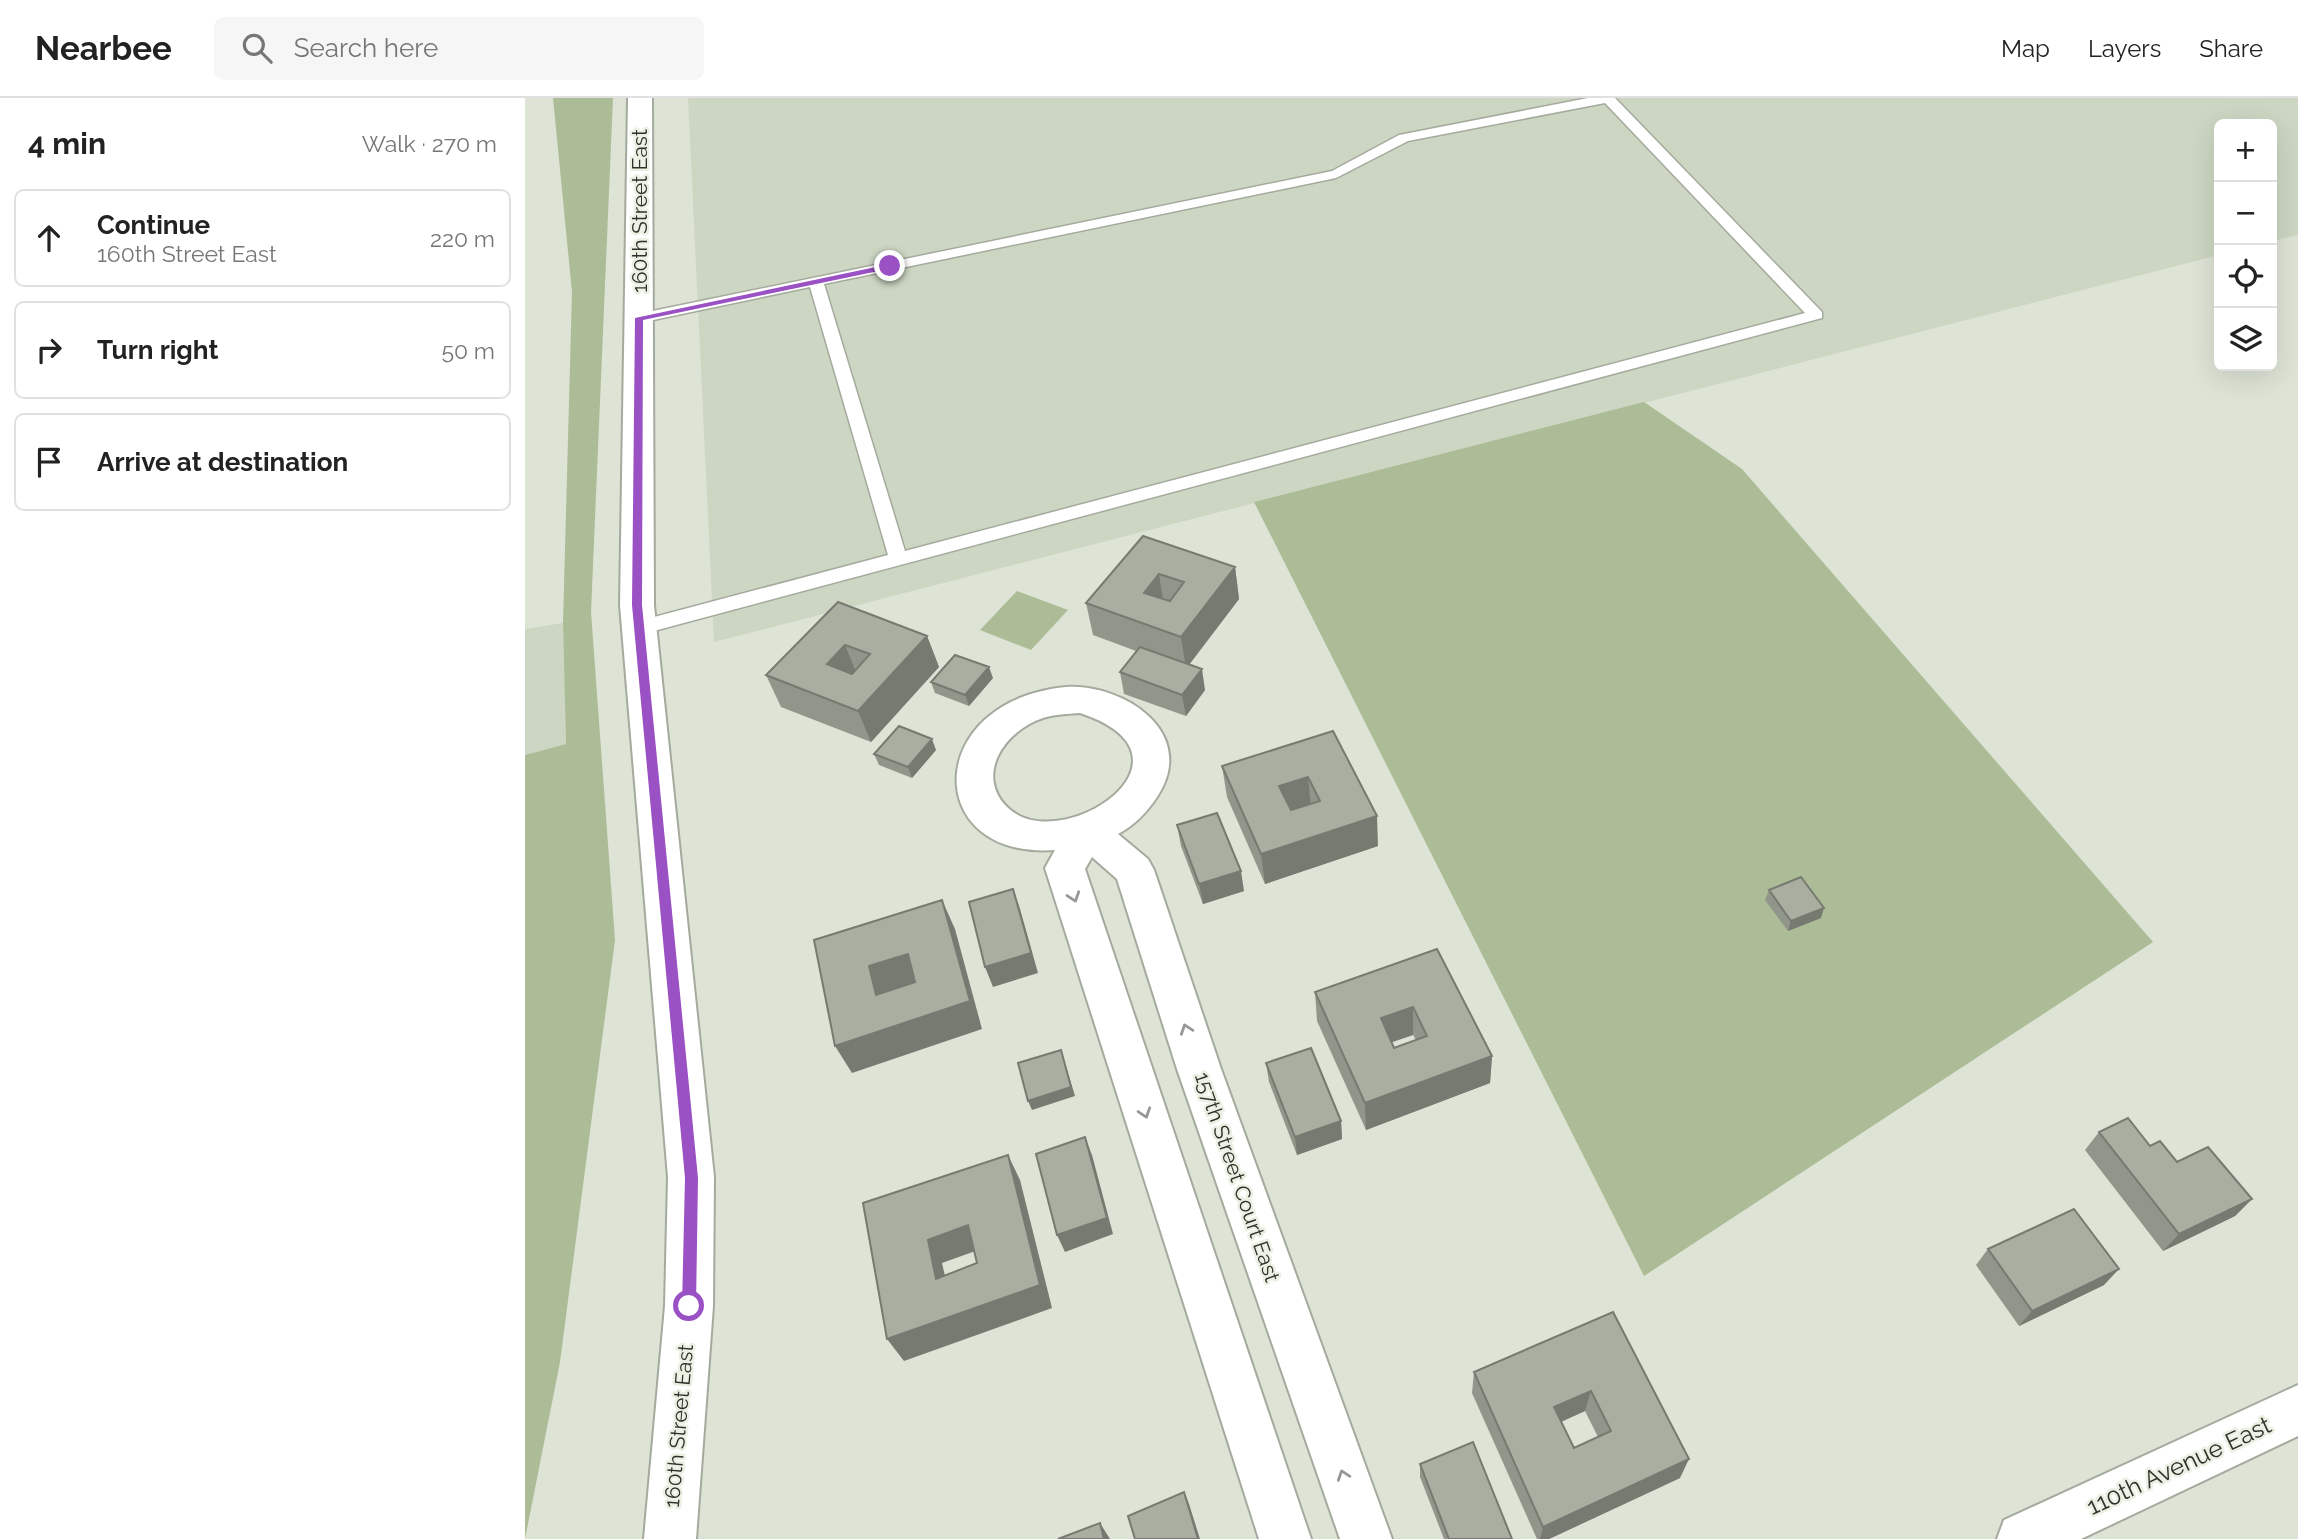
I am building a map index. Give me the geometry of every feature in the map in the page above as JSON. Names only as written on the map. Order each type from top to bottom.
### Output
[{"type":"street","name":"160th Street East","points":[[640,98],[639,628],[691,1178],[689,1306],[670,1539]]},
{"type":"street","points":[[1088,831],[1058,837],[1028,835],[1002,825],[983,809],[974,789],[974,766],[983,744],[1001,725],[1024,711],[1052,702],[1081,700],[1119,710],[1130,716],[1146,733],[1153,754],[1150,777],[1137,799],[1116,818],[1088,831],[1065,868],[1285,1539]]},
{"type":"street","name":"157th Street Court East","points":[[1088,831],[1134,870],[1199,1069],[1366,1539]]},
{"type":"street","name":"110th Avenue East","points":[[2022,1539],[2298,1410]]},
{"type":"lane","points":[[639,318],[1336,174],[1404,138],[1608,98],[1816,315],[639,628]]},
{"type":"lane","points":[[816,282],[898,559]]},
{"type":"shaded area","points":[[688,98],[2298,98],[2298,235],[2277,240],[2277,119],[2214,119],[2214,256],[714,642]]},
{"type":"shaded area","points":[[563,623],[566,744],[525,755],[525,629]]},
{"type":"green space","points":[[553,98],[613,98],[591,612],[615,940],[560,1362],[525,1539],[525,755],[566,744],[563,623],[572,292]]},
{"type":"green space","points":[[1644,402],[1742,469],[2153,942],[1644,1276],[1254,502]]},
{"type":"green space","points":[[1017,591],[1068,610],[1031,650],[980,630]]},
{"type":"building","points":[[1143,536],[1235,567],[1181,637],[1086,603]],"holes":[[[1159,574],[1184,582],[1170,601],[1144,593]]]},
{"type":"building","points":[[838,602],[927,636],[858,711],[766,675]],"holes":[[[845,645],[870,654],[852,674],[827,664]]]},
{"type":"building","points":[[1140,647],[1202,669],[1182,695],[1120,672]]},
{"type":"building","points":[[955,655],[989,667],[965,695],[931,682]]},
{"type":"building","points":[[899,726],[932,739],[908,767],[874,754]]},
{"type":"building","points":[[1333,731],[1377,816],[1261,854],[1222,766]],"holes":[[[1308,777],[1320,801],[1291,810],[1279,786]]]},
{"type":"building","points":[[1217,813],[1241,871],[1199,884],[1177,825]]},
{"type":"building","points":[[1801,877],[1824,908],[1791,921],[1769,890]]},
{"type":"building","points":[[1013,889],[1031,953],[985,967],[969,902]]},
{"type":"building","points":[[942,900],[970,1001],[835,1046],[814,940]],"holes":[[[908,954],[915,982],[876,995],[869,966]]]},
{"type":"building","points":[[1437,949],[1492,1056],[1365,1103],[1315,992]],"holes":[[[1413,1007],[1427,1036],[1394,1048],[1381,1018]]]},
{"type":"building","points":[[1311,1048],[1341,1121],[1295,1137],[1266,1063]]},
{"type":"building","points":[[1061,1050],[1071,1087],[1028,1101],[1018,1063]]},
{"type":"building","points":[[2128,1118],[2150,1146],[2160,1141],[2177,1162],[2208,1147],[2252,1199],[2179,1234],[2099,1132]]},
{"type":"building","points":[[1085,1137],[1107,1218],[1057,1235],[1036,1154]]},
{"type":"building","points":[[1008,1155],[1040,1285],[887,1339],[863,1203]],"holes":[[[968,1225],[977,1263],[936,1279],[928,1240]]]},
{"type":"building","points":[[2074,1209],[2119,1269],[2032,1311],[1988,1249]]},
{"type":"building","points":[[1613,1312],[1689,1459],[1543,1527],[1474,1372]],"holes":[[[1591,1391],[1611,1431],[1574,1448],[1554,1407]]]},
{"type":"building","points":[[1473,1442],[1512,1539],[1449,1539],[1420,1464]]},
{"type":"building","points":[[1184,1492],[1198,1539],[1135,1539],[1128,1516]]},
{"type":"building","points":[[1100,1523],[1104,1539],[1058,1539]]},
{"type":"route","points":[[689,1306],[691,1178],[637,605],[639,318],[890,266]]}]
